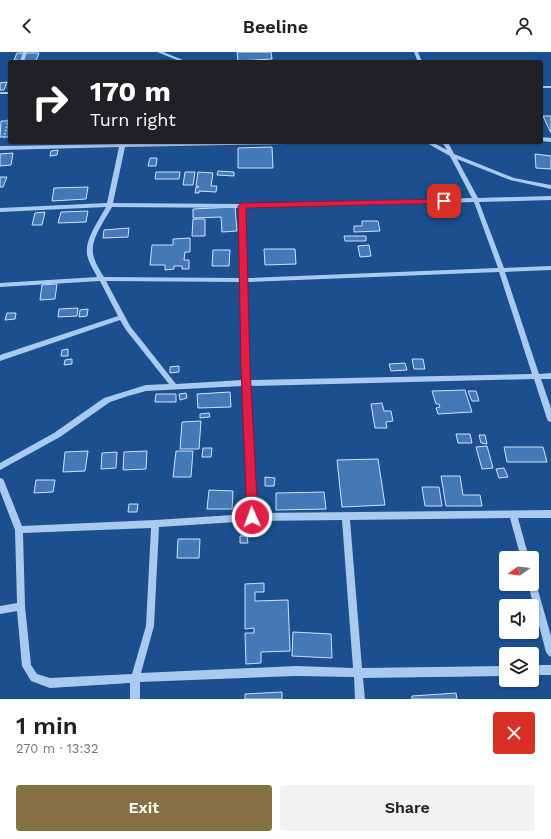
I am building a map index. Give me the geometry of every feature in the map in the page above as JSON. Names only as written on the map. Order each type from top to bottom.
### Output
[{"type":"street","points":[[159,52],[181,60]]},
{"type":"street","points":[[1,148],[122,144],[110,205],[90,242],[90,254],[94,265],[122,317],[145,350],[175,387]]},
{"type":"street","points":[[432,144],[450,154],[512,179],[551,187]]},
{"type":"street","points":[[446,144],[476,200],[538,376],[551,419]]},
{"type":"street","points":[[0,210],[110,205],[242,206],[551,198]]},
{"type":"street","points":[[242,206],[246,383],[252,517]]},
{"type":"street","points":[[0,285],[102,279],[243,280],[551,268]]},
{"type":"street","points":[[0,358],[122,317]]},
{"type":"street","points":[[0,467],[57,435],[108,400],[127,392],[146,388],[246,383],[551,376]]},
{"type":"street","points":[[0,482],[18,530],[21,606],[27,666],[34,678],[50,683],[296,671],[358,673],[499,671]]},
{"type":"street","points":[[18,530],[155,524],[252,517],[551,514]]},
{"type":"street","points":[[514,515],[523,551]]},
{"type":"street","points":[[346,516],[360,699]]},
{"type":"street","points":[[135,699],[135,678],[150,626],[155,524]]},
{"type":"street","points":[[534,591],[551,652]]},
{"type":"street","points":[[0,610],[21,606]]},
{"type":"street","points":[[539,670],[551,670]]},
{"type":"path","points":[[1,148],[8,121]]},
{"type":"building","points":[[237,52],[271,52],[272,59],[255,60],[238,60]]},
{"type":"building","points":[[17,53],[39,53],[36,60],[14,60]]},
{"type":"building","points":[[7,82],[4,90],[0,90],[0,83]]},
{"type":"building","points":[[543,116],[551,116],[551,133]]},
{"type":"building","points":[[1,121],[8,121],[8,137],[0,137]]},
{"type":"building","points":[[272,147],[273,168],[238,168],[238,148]]},
{"type":"building","points":[[58,150],[57,155],[50,156],[51,151]]},
{"type":"building","points":[[13,153],[11,165],[0,166],[0,154]]},
{"type":"building","points":[[535,154],[551,156],[551,169],[536,168]]},
{"type":"building","points":[[150,158],[157,158],[156,166],[148,166]]},
{"type":"building","points":[[218,171],[234,172],[234,176],[217,175]]},
{"type":"building","points":[[156,172],[180,172],[179,179],[155,179]]},
{"type":"building","points":[[185,172],[195,172],[193,185],[183,185]]},
{"type":"building","points":[[198,172],[213,173],[211,186],[217,186],[216,192],[199,191],[199,193],[195,193],[196,187],[199,187],[196,186]]},
{"type":"building","points":[[0,177],[7,177],[3,187],[0,187]]},
{"type":"building","points":[[88,187],[86,199],[52,201],[54,188]]},
{"type":"building","points":[[235,207],[237,231],[222,232],[221,217],[193,218],[193,209]]},
{"type":"building","points":[[88,211],[86,222],[58,223],[61,212]]},
{"type":"building","points":[[45,212],[42,225],[32,225],[35,213]]},
{"type":"building","points":[[193,219],[205,219],[205,236],[192,236]]},
{"type":"building","points":[[362,221],[378,221],[380,231],[354,232],[354,226],[362,226]]},
{"type":"building","points":[[129,228],[128,237],[103,238],[104,230]]},
{"type":"building","points":[[344,236],[366,236],[366,241],[345,241]]},
{"type":"building","points":[[190,238],[190,252],[185,252],[184,260],[189,260],[189,269],[182,269],[182,266],[174,266],[174,269],[165,270],[165,265],[150,265],[152,245],[173,245],[173,239]]},
{"type":"building","points":[[369,245],[371,256],[360,257],[358,246]]},
{"type":"building","points":[[264,249],[295,249],[296,264],[265,265]]},
{"type":"building","points":[[213,250],[230,250],[229,266],[212,266]]},
{"type":"building","points":[[57,284],[55,299],[40,300],[42,285]]},
{"type":"building","points":[[78,308],[77,316],[58,317],[59,309]]},
{"type":"building","points":[[88,309],[87,316],[79,317],[80,310]]},
{"type":"building","points":[[7,313],[16,313],[15,319],[5,320]]},
{"type":"building","points":[[68,349],[68,356],[61,356],[62,350]]},
{"type":"building","points":[[72,359],[72,364],[64,365],[65,360]]},
{"type":"building","points":[[412,359],[423,359],[425,369],[414,369]]},
{"type":"building","points":[[405,363],[407,370],[391,371],[389,364]]},
{"type":"building","points":[[179,366],[179,372],[170,373],[170,367]]},
{"type":"building","points":[[465,390],[472,412],[438,414],[436,408],[440,407],[439,404],[436,404],[432,391]]},
{"type":"building","points":[[468,391],[476,391],[479,401],[472,401]]},
{"type":"building","points":[[230,392],[231,407],[198,408],[197,394]]},
{"type":"building","points":[[186,393],[187,398],[180,400],[179,394]]},
{"type":"building","points":[[156,394],[176,394],[176,402],[155,402]]},
{"type":"building","points":[[382,403],[384,411],[391,411],[393,421],[386,422],[387,428],[375,428],[371,404]]},
{"type":"building","points":[[209,413],[210,417],[200,418],[200,414]]},
{"type":"building","points":[[201,421],[199,449],[180,449],[182,422]]},
{"type":"building","points":[[456,434],[470,434],[472,443],[458,443]]},
{"type":"building","points":[[479,435],[485,435],[487,444],[481,443]]},
{"type":"building","points":[[487,446],[493,468],[482,469],[476,447]]},
{"type":"building","points":[[504,447],[543,447],[547,462],[507,462]]},
{"type":"building","points":[[203,448],[212,448],[211,457],[202,457]]},
{"type":"building","points":[[88,451],[85,471],[63,472],[65,452]]},
{"type":"building","points":[[147,451],[146,469],[123,470],[124,452]]},
{"type":"building","points":[[176,451],[193,451],[191,477],[173,477]]},
{"type":"building","points":[[117,452],[116,468],[101,469],[102,453]]},
{"type":"building","points":[[378,459],[385,505],[342,507],[337,460]]},
{"type":"building","points":[[504,468],[508,477],[499,478],[496,469]]},
{"type":"building","points":[[441,476],[460,476],[463,495],[480,495],[482,506],[446,506]]},
{"type":"building","points":[[265,477],[275,478],[274,486],[265,486]]},
{"type":"building","points":[[36,480],[55,480],[53,492],[34,493]]},
{"type":"building","points":[[422,487],[439,487],[442,506],[425,506]]},
{"type":"building","points":[[209,490],[233,491],[232,509],[207,509]]},
{"type":"building","points":[[324,492],[326,509],[276,510],[276,493]]},
{"type":"building","points":[[129,504],[138,504],[137,512],[128,512]]},
{"type":"building","points":[[240,536],[247,536],[248,543],[240,543]]},
{"type":"building","points":[[178,539],[200,539],[199,558],[177,558]]},
{"type":"building","points":[[264,583],[264,592],[255,592],[255,601],[288,600],[290,651],[261,652],[261,663],[246,664],[245,633],[254,633],[254,628],[245,629],[245,584]]},
{"type":"building","points":[[293,632],[331,634],[332,658],[292,656]]},
{"type":"building","points":[[282,692],[282,699],[245,699],[245,694]]},
{"type":"building","points":[[456,693],[457,699],[412,699],[412,696]]},
{"type":"route","points":[[252,517],[243,280],[242,206],[444,201]]}]
